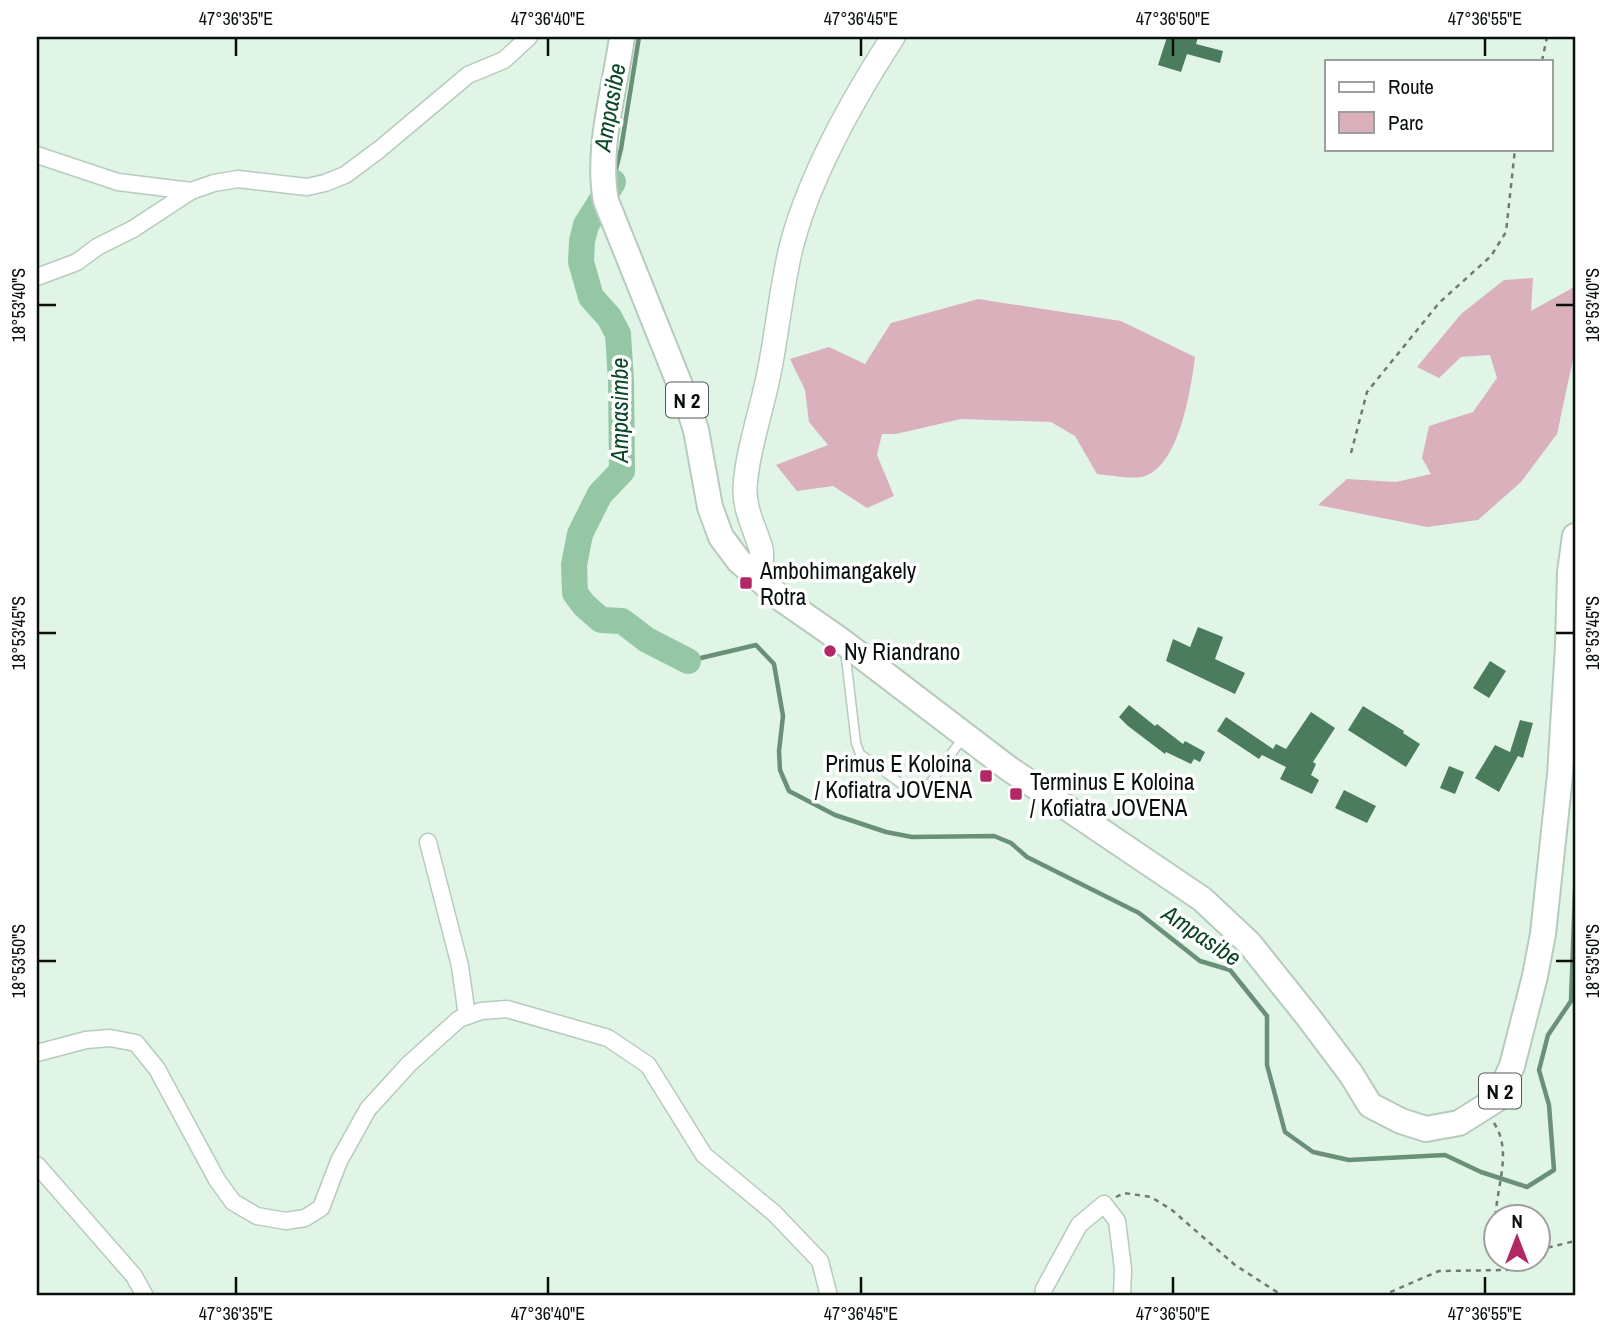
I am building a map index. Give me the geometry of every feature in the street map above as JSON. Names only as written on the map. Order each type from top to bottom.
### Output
[{"type":"main road","name":"N 2","points":[[622,37],[605,149],[604,187],[612,215],[688,405],[696,430],[710,507],[721,537],[739,561],[759,580],[844,644],[1079,817],[1202,899],[1249,943],[1351,1074],[1370,1105],[1401,1121],[1426,1129],[1459,1123],[1497,1099],[1512,1066],[1535,976],[1543,934],[1560,775],[1570,572],[1575,536]]},
{"type":"street","points":[[37,277],[77,262],[97,247],[133,229],[191,191],[214,183],[238,179],[307,187],[345,175],[468,75],[504,60],[528,37]]},
{"type":"street","points":[[759,580],[761,551],[749,519],[745,490],[747,467],[769,373],[791,251],[813,187],[831,146],[893,37]]},
{"type":"street","points":[[37,155],[118,182],[191,191]]},
{"type":"street","points":[[428,842],[460,966],[467,1016]]},
{"type":"street","points":[[37,1054],[86,1040],[110,1038],[136,1044],[157,1069],[217,1180],[233,1202],[257,1216],[286,1221],[305,1218],[321,1208],[339,1161],[368,1109],[409,1064],[459,1019],[481,1011],[507,1009],[608,1038],[648,1065],[704,1155],[774,1213],[820,1261],[829,1296]]},
{"type":"street","points":[[37,1165],[134,1276],[145,1296]]},
{"type":"street","points":[[1043,1296],[1044,1289],[1079,1225],[1104,1204],[1116,1221],[1123,1269],[1122,1296]]},
{"type":"lane","points":[[844,644],[856,743],[860,754],[907,788],[921,792],[965,735]]},
{"type":"path","points":[[1542,60],[1547,37]]},
{"type":"path","points":[[1351,453],[1367,392],[1439,303],[1491,256],[1506,232],[1515,150]]},
{"type":"path","points":[[1479,1111],[1492,1119],[1500,1132],[1503,1163],[1497,1204]]},
{"type":"path","points":[[1104,1204],[1124,1194],[1151,1197],[1172,1210],[1235,1265],[1280,1294],[1292,1296]]},
{"type":"path","points":[[1552,1247],[1575,1241]]},
{"type":"path","points":[[1381,1296],[1439,1271],[1482,1270]]},
{"type":"green space","points":[[1533,278],[1531,311],[1574,287],[1575,350],[1557,434],[1521,482],[1478,520],[1427,527],[1318,505],[1347,479],[1396,482],[1431,474],[1422,458],[1429,426],[1473,412],[1497,378],[1490,355],[1461,357],[1439,378],[1417,367],[1461,314],[1504,280]]},
{"type":"green space","points":[[978,299],[1121,321],[1195,357],[1181,426],[1165,460],[1154,471],[1141,477],[1097,474],[1075,436],[1051,422],[961,419],[896,434],[882,434],[877,455],[894,496],[867,508],[833,486],[797,491],[776,465],[828,445],[809,422],[805,390],[790,359],[829,347],[865,364],[891,323]]},
{"type":"building","points":[[1167,37],[1198,37],[1196,44],[1223,51],[1220,63],[1187,54],[1181,72],[1158,65]]},
{"type":"building","points":[[1198,627],[1223,637],[1215,659],[1245,673],[1235,694],[1166,661],[1173,639],[1190,647]]},
{"type":"building","points":[[1490,661],[1506,671],[1489,698],[1473,688]]},
{"type":"building","points":[[1129,705],[1183,744],[1185,741],[1205,752],[1200,762],[1194,759],[1191,764],[1166,752],[1165,754],[1128,726],[1119,717]]},
{"type":"building","points":[[1363,706],[1420,744],[1406,767],[1348,730]]},
{"type":"building","points":[[1311,712],[1335,728],[1313,762],[1316,764],[1311,775],[1319,780],[1312,794],[1280,779],[1286,767],[1262,755],[1259,759],[1217,731],[1226,717],[1273,749],[1276,744],[1286,749]]},
{"type":"building","points":[[1520,720],[1533,723],[1523,758],[1518,756],[1499,792],[1475,778],[1495,745],[1510,752]]},
{"type":"building","points":[[1449,766],[1464,772],[1455,794],[1440,788]]},
{"type":"building","points":[[1344,790],[1376,806],[1367,823],[1335,808]]},
{"type":"waterway","name":"Ampasibe","points":[[614,177],[639,37]]},
{"type":"waterway","name":"Ampasimbe","points":[[613,182],[586,225],[581,262],[591,297],[609,317],[618,334],[622,471],[600,494],[580,534],[574,565],[575,593],[601,620],[622,621],[647,640],[688,661]]},
{"type":"waterway","name":"Ampasibe","points":[[688,661],[756,645],[774,664],[783,716],[780,770],[789,791],[835,815],[886,832],[912,837],[994,836],[1011,843],[1027,857],[1139,913],[1200,961],[1230,970],[1267,1016],[1267,1065],[1285,1132],[1313,1152],[1349,1160],[1445,1155],[1481,1172],[1527,1187],[1554,1170],[1549,1105],[1539,1070],[1548,1035],[1571,1001],[1575,890]]},
{"type":"place","name":"Ambohimangakely Rotra","points":[[746,583]]},
{"type":"place","name":"Ny Riandrano","points":[[830,651]]},
{"type":"place","name":"Primus E Koloina / Kofiatra JOVENA","points":[[986,776]]},
{"type":"place","name":"Terminus E Koloina / Kofiatra JOVENA","points":[[1016,794]]}]
